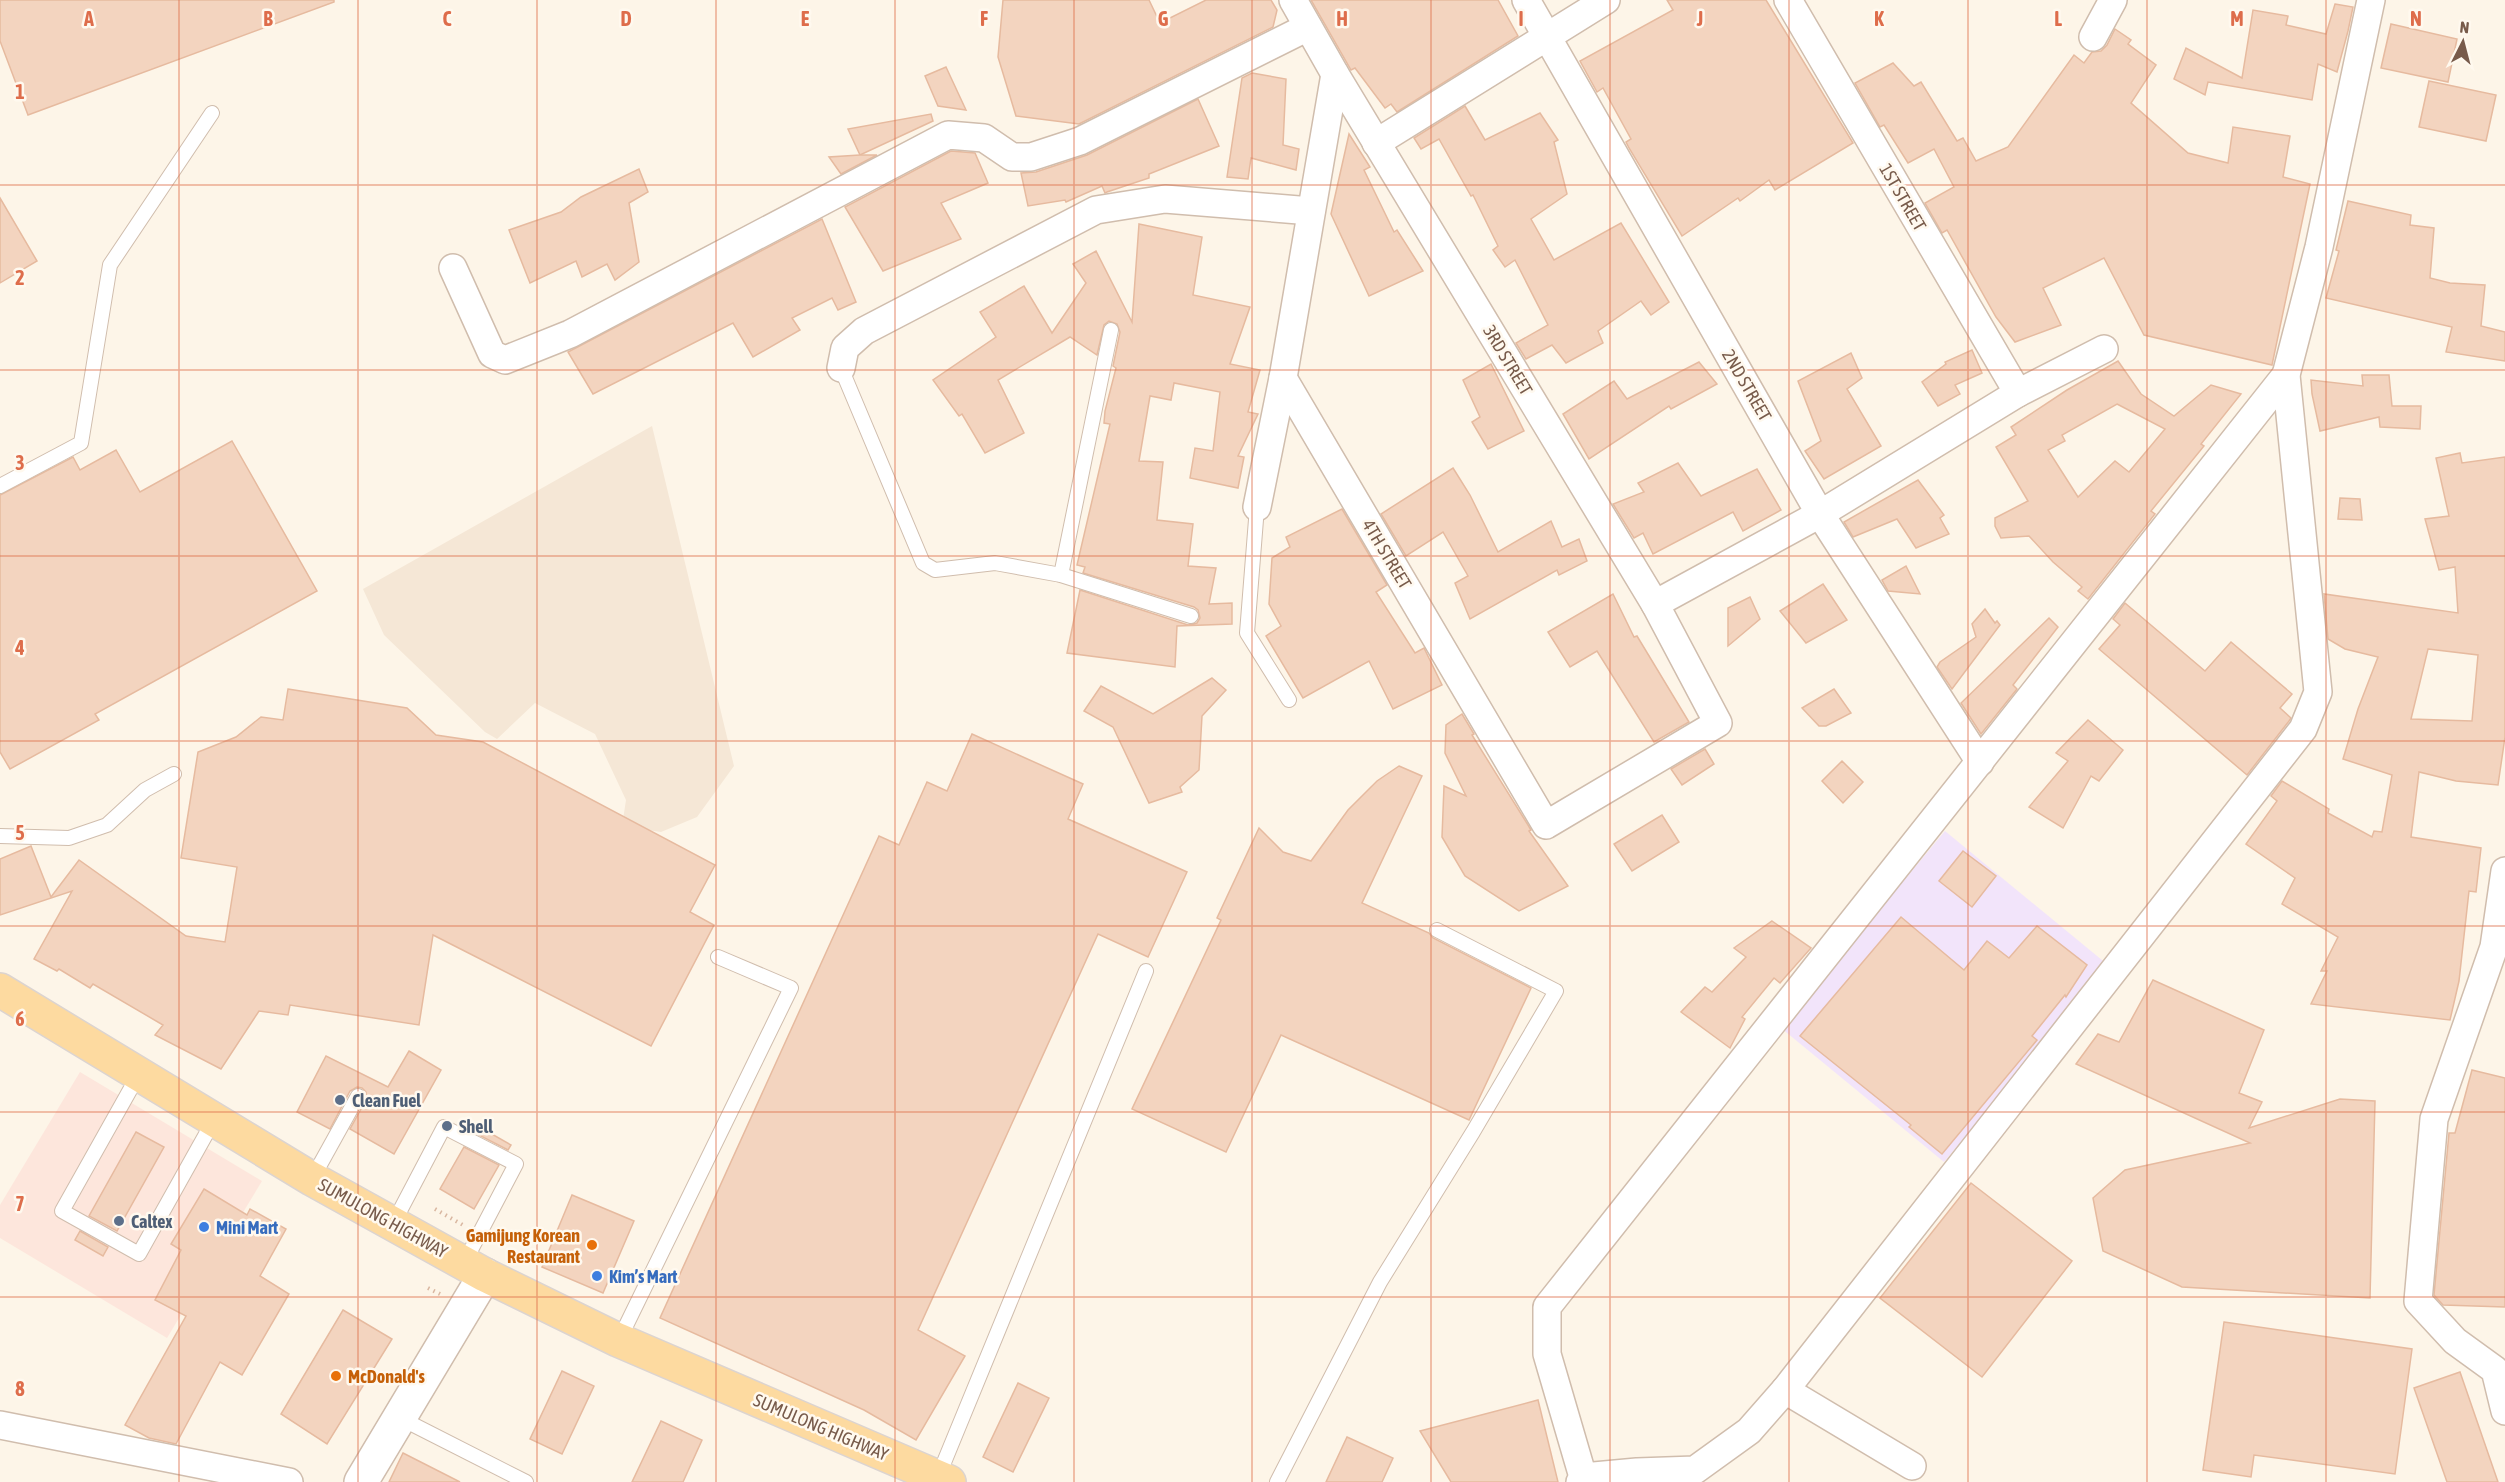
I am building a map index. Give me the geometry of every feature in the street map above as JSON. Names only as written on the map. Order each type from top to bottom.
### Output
[{"type":"main road","name":"SUMULONG HIGHWAY","points":[[0,990],[312,1179],[474,1269],[618,1340],[943,1479]]},
{"type":"street","name":"3RD STREET","points":[[1293,0],[1376,143],[1655,604],[1718,723]]},
{"type":"street","name":"2ND STREET","points":[[1526,0],[1820,513],[1980,762]]},
{"type":"street","points":[[1376,143],[1606,0]]},
{"type":"street","name":"1ST STREET","points":[[1788,0],[2018,393]]},
{"type":"street","points":[[2093,37],[2113,0]]},
{"type":"street","points":[[2286,375],[1547,1306],[1547,1354],[1582,1480],[1637,1472],[1695,1470],[1749,1431],[1785,1390],[2303,729],[2318,692],[2286,375],[2319,247],[2371,0]]},
{"type":"street","points":[[453,268],[492,354],[506,360],[570,334],[948,135],[984,138],[1011,157],[1031,157],[1080,141],[1308,27]]},
{"type":"street","points":[[1257,507],[1283,378],[1335,74]]},
{"type":"street","points":[[841,368],[845,348],[864,331],[1096,210],[1165,199],[1311,211]]},
{"type":"street","points":[[1655,604],[1820,513],[2018,393],[2104,349]]},
{"type":"street","name":"4TH STREET","points":[[1283,378],[1546,825],[1718,723]]},
{"type":"street","points":[[2505,871],[2500,948],[2434,1119],[2418,1301],[2455,1341],[2495,1370],[2505,1411]]},
{"type":"street","points":[[361,1482],[399,1418],[474,1269]]},
{"type":"street","points":[[1785,1390],[1912,1466]]},
{"type":"street","points":[[0,1425],[289,1482]]},
{"type":"lane","points":[[0,486],[81,443],[110,265],[212,113]]},
{"type":"lane","points":[[1061,575],[1111,330]]},
{"type":"lane","points":[[841,368],[923,563],[935,570],[995,563],[1061,575],[1191,615]]},
{"type":"lane","points":[[1257,507],[1247,633],[1289,700]]},
{"type":"lane","points":[[0,836],[69,838],[107,825],[145,790],[174,774]]},
{"type":"lane","points":[[1277,1482],[1380,1282],[1473,1132],[1556,991],[1437,930]]},
{"type":"lane","points":[[618,1340],[791,988],[718,957]]},
{"type":"lane","points":[[943,1479],[1146,971]]},
{"type":"lane","points":[[139,1074],[62,1211],[139,1254],[214,1120]]},
{"type":"lane","points":[[312,1179],[358,1096]]},
{"type":"lane","points":[[393,1224],[444,1126],[516,1164],[479,1234],[474,1269]]},
{"type":"lane","points":[[399,1418],[503,1476],[526,1482]]},
{"type":"path","points":[[435,1209],[479,1234]]},
{"type":"shaded area","points":[[652,426],[734,766],[697,817],[661,832],[622,826],[626,800],[595,734],[535,703],[497,739],[485,732],[384,635],[363,589]]},
{"type":"shaded area","points":[[1945,831],[2108,965],[1944,1162],[1781,1028]]},
{"type":"shaded area","name":"Caltex","points":[[80,1072],[262,1181],[167,1338],[0,1238],[0,1205]]},
{"type":"building","points":[[0,0],[334,0],[334,2],[28,115],[0,41]]},
{"type":"building","points":[[1003,0],[1149,0],[1160,23],[1206,0],[1271,0],[1277,10],[1273,27],[1079,124],[1016,116],[998,57]]},
{"type":"building","points":[[1311,0],[1498,0],[1518,36],[1397,112],[1391,104],[1385,108],[1355,68],[1351,70]]},
{"type":"building","points":[[1667,0],[1766,0],[1853,143],[1775,190],[1769,180],[1740,201],[1738,198],[1682,236],[1629,148],[1626,142],[1631,139],[1603,88],[1597,92],[1580,61],[1673,10]]},
{"type":"building","points":[[2335,4],[2353,7],[2348,31],[2337,72],[2318,64],[2312,100],[2208,82],[2205,95],[2174,79],[2186,48],[2242,78],[2253,10],[2288,16],[2286,25],[2326,34]]},
{"type":"building","points":[[2391,24],[2457,39],[2448,82],[2381,68]]},
{"type":"building","points":[[2115,29],[2131,40],[2128,44],[2156,65],[2131,103],[2188,153],[2228,163],[2233,127],[2290,136],[2283,177],[2310,184],[2272,365],[2144,335],[2104,258],[2043,288],[2061,325],[2015,342],[1996,317],[1947,230],[1942,233],[1925,203],[1954,187],[1934,149],[1908,163],[1884,125],[1880,127],[1855,83],[1893,63],[1914,86],[1921,82],[1957,141],[1963,138],[1976,161],[2008,147],[2074,55],[2084,63],[2092,52],[2101,51],[2107,45]]},
{"type":"building","points":[[946,67],[966,110],[938,106],[925,76]]},
{"type":"building","points":[[1252,73],[1286,79],[1283,145],[1299,149],[1296,170],[1251,158],[1248,179],[1227,177],[1242,78]]},
{"type":"building","points":[[2429,81],[2496,95],[2486,141],[2419,127]]},
{"type":"building","points":[[1198,99],[1219,146],[1149,174],[1149,178],[1105,193],[1102,186],[1066,202],[1065,200],[1028,206],[1021,173],[1036,172],[1087,155]]},
{"type":"building","points":[[1465,106],[1485,140],[1540,113],[1558,140],[1554,142],[1567,194],[1531,219],[1554,260],[1621,223],[1669,302],[1651,315],[1641,301],[1598,331],[1603,343],[1566,363],[1552,345],[1526,359],[1516,343],[1548,325],[1515,260],[1505,267],[1493,250],[1498,246],[1473,195],[1471,196],[1439,139],[1421,149],[1414,138]]},
{"type":"building","points":[[931,114],[933,121],[860,155],[848,129]]},
{"type":"building","points":[[1349,134],[1370,167],[1364,170],[1394,232],[1397,230],[1423,271],[1369,296],[1331,214]]},
{"type":"building","points":[[951,151],[975,153],[988,183],[941,203],[961,239],[883,271],[845,207]]},
{"type":"building","points":[[877,155],[841,174],[829,157]]},
{"type":"building","points":[[639,169],[648,192],[629,203],[639,262],[615,280],[607,264],[582,277],[576,261],[530,283],[509,230],[561,212],[581,197]]},
{"type":"building","points":[[0,198],[37,261],[0,283]]},
{"type":"building","points":[[2348,201],[2411,215],[2410,225],[2434,228],[2430,278],[2450,283],[2485,285],[2481,326],[2505,332],[2505,361],[2446,352],[2452,327],[2326,298],[2339,251],[2336,250]]},
{"type":"building","points":[[822,219],[856,302],[838,310],[832,298],[792,318],[800,330],[753,357],[733,323],[593,394],[568,352]]},
{"type":"building","points":[[1139,224],[1202,237],[1193,295],[1250,307],[1230,364],[1260,370],[1248,412],[1258,414],[1238,456],[1244,457],[1238,488],[1190,478],[1195,448],[1213,451],[1220,392],[1174,383],[1171,400],[1150,396],[1139,461],[1163,462],[1157,520],[1193,524],[1188,566],[1216,568],[1209,604],[1232,603],[1232,624],[1177,626],[1175,667],[1067,653],[1080,590],[1188,625],[1197,623],[1200,618],[1198,610],[1194,607],[1083,573],[1085,567],[1077,565],[1110,424],[1104,423],[1116,368],[1113,366],[1120,332],[1117,324],[1109,321],[1104,325],[1097,355],[1070,337],[998,380],[1024,433],[985,453],[962,414],[959,416],[933,380],[996,337],[980,312],[1024,286],[1052,333],[1086,283],[1073,264],[1096,251],[1132,322]]},
{"type":"building","points":[[1972,350],[1982,373],[1955,385],[1960,394],[1938,406],[1922,382],[1946,364],[1945,362]]},
{"type":"building","points":[[1851,353],[1862,378],[1847,389],[1881,446],[1824,479],[1805,451],[1821,441],[1798,381]]},
{"type":"building","points":[[2118,361],[2141,394],[2174,416],[2211,385],[2241,394],[2201,444],[2204,446],[2151,511],[2155,514],[2088,599],[2078,591],[2082,587],[2053,562],[2029,536],[2001,538],[1995,526],[1995,518],[2028,501],[1996,447],[2016,435],[2011,427],[2067,390]],"holes":[[[2117,404],[2165,429],[2129,472],[2115,461],[2078,497],[2048,450],[2065,441],[2062,435]]]},
{"type":"building","points":[[1699,362],[1717,384],[1671,409],[1669,406],[1589,459],[1563,414],[1614,381],[1627,399]]},
{"type":"building","points":[[1491,364],[1524,431],[1488,449],[1472,422],[1480,417],[1463,380]]},
{"type":"building","points":[[2362,375],[2389,375],[2392,406],[2421,406],[2420,429],[2380,427],[2379,417],[2320,431],[2311,380],[2363,386]]},
{"type":"building","points":[[232,441],[317,591],[95,714],[99,720],[10,769],[0,752],[0,495],[73,457],[80,470],[116,450],[140,492]]},
{"type":"building","points":[[2460,453],[2462,463],[2505,457],[2505,737],[2498,785],[2456,781],[2419,772],[2411,837],[2481,848],[2476,892],[2469,891],[2459,981],[2450,1020],[2311,1004],[2327,971],[2321,971],[2338,937],[2282,904],[2295,878],[2246,844],[2277,801],[2271,796],[2282,781],[2329,809],[2328,813],[2372,837],[2374,831],[2382,832],[2392,775],[2343,759],[2358,709],[2378,657],[2345,649],[2328,639],[2324,594],[2458,613],[2455,567],[2439,570],[2425,519],[2449,516],[2436,458]],"holes":[[[2428,649],[2478,655],[2472,721],[2411,719]]]},
{"type":"building","points":[[1678,463],[1701,496],[1757,469],[1781,510],[1743,531],[1733,512],[1653,554],[1643,533],[1634,538],[1613,504],[1644,492],[1638,483]]},
{"type":"building","points":[[1453,468],[1470,495],[1498,552],[1551,521],[1562,547],[1579,539],[1587,561],[1559,575],[1557,570],[1470,619],[1455,583],[1468,576],[1443,532],[1406,556],[1381,514]]},
{"type":"building","points":[[1918,480],[1944,515],[1940,518],[1949,534],[1916,548],[1897,519],[1853,537],[1844,522]]},
{"type":"building","points":[[2340,498],[2360,499],[2362,520],[2338,519]]},
{"type":"building","points":[[1342,509],[1387,585],[1376,592],[1415,653],[1424,648],[1442,685],[1393,709],[1369,661],[1303,698],[1266,636],[1281,626],[1269,604],[1272,558],[1290,547],[1286,537]]},
{"type":"building","points":[[1906,566],[1920,594],[1888,591],[1882,580]]},
{"type":"building","points":[[1823,584],[1847,620],[1806,643],[1780,611]]},
{"type":"building","points":[[1613,594],[1634,637],[1637,636],[1689,722],[1654,742],[1597,651],[1570,667],[1548,632]]},
{"type":"building","points":[[1750,597],[1760,619],[1728,646],[1728,608]]},
{"type":"building","points":[[2125,603],[2205,671],[2231,642],[2292,694],[2280,708],[2291,718],[2247,775],[2099,649],[2120,625],[2113,619]]},
{"type":"building","points":[[1985,609],[1995,623],[1997,621],[2000,625],[1952,689],[1937,667],[1940,662],[1976,637],[1972,624]]},
{"type":"building","points":[[2049,618],[2058,627],[2013,685],[2017,689],[1981,734],[1961,703]]},
{"type":"building","points":[[1212,678],[1226,690],[1202,716],[1199,770],[1180,787],[1182,792],[1149,803],[1113,727],[1084,711],[1101,686],[1153,714]]},
{"type":"building","points":[[288,689],[407,708],[436,735],[483,742],[715,865],[690,912],[714,925],[651,1046],[433,935],[419,1025],[290,1005],[288,1015],[259,1011],[221,1069],[155,1035],[163,1025],[93,984],[90,988],[59,969],[57,971],[34,959],[72,891],[0,915],[0,859],[31,846],[51,897],[79,860],[186,936],[225,942],[237,867],[181,858],[198,752],[236,737],[261,717],[283,720]]},
{"type":"building","points":[[1834,689],[1851,713],[1826,726],[1819,726],[1802,708]]},
{"type":"building","points":[[1462,714],[1474,734],[1472,735],[1531,830],[1529,831],[1568,886],[1519,911],[1465,876],[1442,837],[1444,786],[1466,796],[1445,753],[1446,725]]},
{"type":"building","points":[[2088,720],[2123,750],[2099,781],[2091,776],[2063,828],[2029,807],[2068,761],[2056,753]]},
{"type":"building","points":[[972,734],[1083,784],[1068,819],[1187,872],[1148,957],[1098,934],[918,1330],[965,1356],[916,1440],[864,1410],[660,1318],[879,836],[899,845],[927,782],[947,791]]},
{"type":"building","points":[[1705,749],[1714,764],[1682,785],[1671,769]]},
{"type":"building","points":[[1842,761],[1863,782],[1843,803],[1822,781]]},
{"type":"building","points":[[1399,766],[1422,776],[1362,903],[1429,933],[1433,938],[1531,988],[1469,1120],[1281,1035],[1226,1152],[1132,1109],[1221,920],[1217,918],[1259,828],[1283,852],[1311,861],[1348,810],[1377,781]]},
{"type":"building","points":[[1662,815],[1679,842],[1632,871],[1614,844]]},
{"type":"building","points":[[1963,851],[1996,876],[1972,907],[1939,881]]},
{"type":"building","points":[[1901,917],[1964,970],[1987,941],[2009,958],[2037,926],[2087,965],[2066,997],[2065,995],[2032,1036],[2037,1040],[1942,1154],[1909,1127],[1911,1125],[1800,1036]]},
{"type":"building","points":[[1772,921],[1811,948],[1780,983],[1774,978],[1742,1017],[1745,1019],[1730,1048],[1681,1012],[1705,987],[1712,992],[1746,957],[1734,948]]},
{"type":"building","points":[[2153,980],[2264,1030],[2239,1093],[2262,1102],[2249,1128],[2340,1099],[2375,1101],[2370,1298],[2182,1287],[2103,1251],[2093,1198],[2125,1170],[2250,1143],[2076,1064],[2098,1034],[2119,1042]]},
{"type":"building","points":[[409,1051],[441,1070],[394,1154],[350,1129],[366,1100],[366,1092],[362,1088],[357,1087],[350,1091],[330,1129],[297,1112],[326,1056],[388,1087]]},
{"type":"building","points":[[2472,1070],[2505,1078],[2505,1307],[2443,1305],[2434,1295],[2449,1133],[2455,1133]]},
{"type":"building","points":[[476,1125],[511,1145],[508,1150],[473,1132]]},
{"type":"building","points":[[136,1132],[164,1147],[117,1231],[89,1216]]},
{"type":"building","points":[[464,1147],[499,1165],[474,1209],[440,1189]]},
{"type":"building","points":[[1971,1183],[2072,1261],[1982,1377],[1880,1298]]},
{"type":"building","points":[[204,1189],[247,1215],[250,1209],[286,1229],[260,1276],[289,1294],[242,1375],[220,1362],[176,1444],[149,1438],[125,1425],[186,1316],[155,1300],[181,1250],[171,1244]]},
{"type":"building","points":[[572,1195],[634,1221],[603,1293],[542,1267]]},
{"type":"building","points":[[80,1231],[108,1247],[103,1256],[75,1240]]},
{"type":"building","name":"McDonald's","points":[[343,1310],[392,1339],[327,1444],[281,1414]]},
{"type":"building","points":[[2224,1322],[2412,1349],[2395,1474],[2254,1455],[2251,1477],[2203,1470]]},
{"type":"building","points":[[562,1371],[594,1386],[562,1454],[530,1439]]},
{"type":"building","points":[[2460,1372],[2498,1482],[2447,1482],[2414,1388]]},
{"type":"building","points":[[1018,1383],[1049,1398],[1013,1472],[983,1457]]},
{"type":"building","points":[[1538,1400],[1558,1482],[1451,1482],[1420,1431]]},
{"type":"building","points":[[661,1421],[702,1440],[683,1482],[632,1482]]},
{"type":"building","points":[[1347,1437],[1393,1458],[1382,1482],[1326,1482]]},
{"type":"building","points":[[403,1453],[460,1482],[389,1482]]},
{"type":"place","name":"Clean Fuel","points":[[340,1100]]},
{"type":"place","name":"Shell","points":[[447,1126]]},
{"type":"place","name":"Caltex","points":[[119,1221]]},
{"type":"place","name":"Mini Mart","points":[[204,1227]]},
{"type":"place","name":"Gamijung Korean Restaurant","points":[[592,1245]]},
{"type":"place","name":"Kim’s Mart","points":[[597,1276]]},
{"type":"place","name":"McDonald's","points":[[336,1376]]}]
